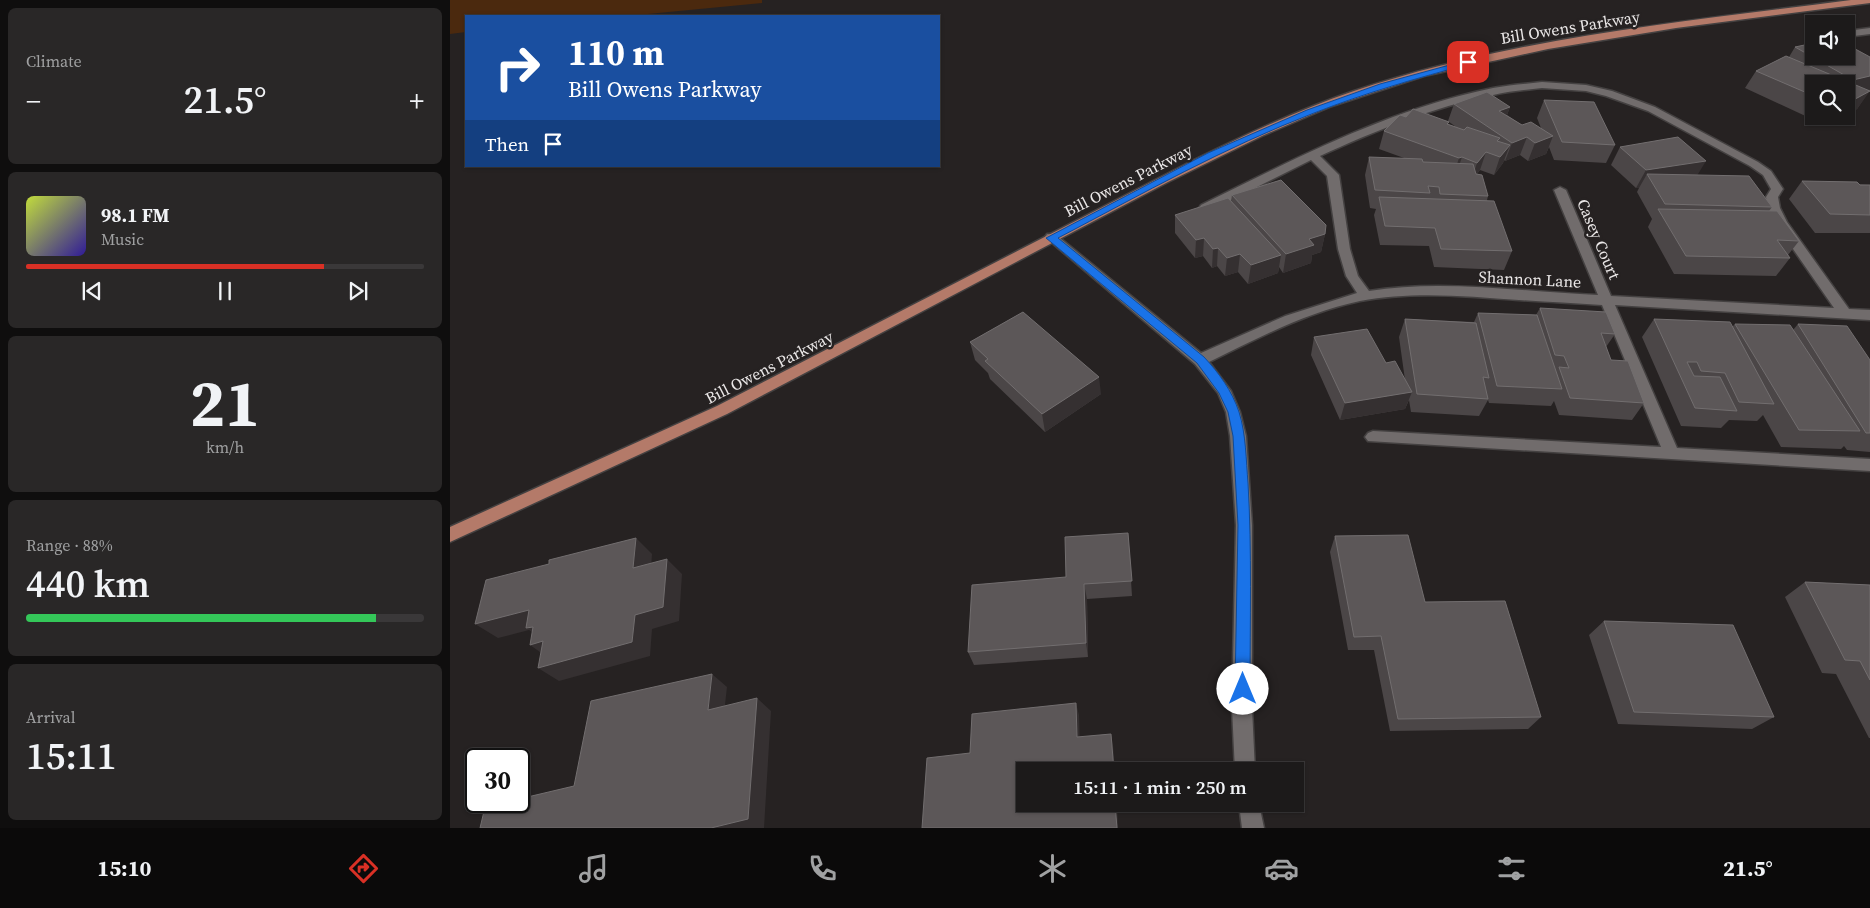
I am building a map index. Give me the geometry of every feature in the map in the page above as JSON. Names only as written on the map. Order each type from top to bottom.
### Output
[{"type":"main road","name":"Bill Owens Parkway","points":[[450,534],[722,410],[1211,155],[1334,102],[1382,85],[1480,60],[1580,40],[1870,0]]},
{"type":"street","points":[[1855,33],[1870,31]]},
{"type":"street","points":[[1198,212],[1281,170],[1398,120],[1483,94],[1511,88],[1562,85],[1609,94],[1665,114],[1767,173],[1777,189],[1772,197],[1774,208],[1781,223],[1845,314]]},
{"type":"street","points":[[1314,156],[1333,175],[1344,249],[1352,276],[1365,296]]},
{"type":"street","name":"Casey Court","points":[[1560,190],[1608,300],[1671,454]]},
{"type":"street","points":[[1051,238],[1200,360],[1224,391],[1233,412],[1238,436],[1244,525],[1242,708],[1245,762]]},
{"type":"street","name":"Shannon Lane","points":[[1200,360],[1295,316],[1341,301],[1407,291],[1608,300],[1870,316]]},
{"type":"street","points":[[1373,437],[1870,465]]},
{"type":"street","points":[[1250,812],[1253,828]]},
{"type":"shaded area","points":[[450,0],[762,0],[762,3],[637,15],[465,15],[465,32],[450,34]]},
{"type":"building","points":[[1805,45],[1805,53],[1795,47]]},
{"type":"building","points":[[1855,49],[1870,57],[1870,76],[1855,80],[1855,75],[1844,75],[1827,65],[1855,65]]},
{"type":"building","points":[[1786,56],[1832,75],[1805,75],[1805,92],[1756,71]]},
{"type":"building","points":[[1855,85],[1870,91],[1855,99]]},
{"type":"building","points":[[1487,92],[1510,107],[1499,111],[1522,125],[1531,122],[1553,136],[1535,143],[1527,137],[1512,143],[1454,104]]},
{"type":"building","points":[[1544,100],[1594,102],[1615,145],[1562,142]]},
{"type":"building","points":[[1413,109],[1449,122],[1447,124],[1464,130],[1467,127],[1500,138],[1497,141],[1510,145],[1500,157],[1486,152],[1477,163],[1384,131],[1400,115],[1406,117]]},
{"type":"building","points":[[1678,137],[1706,161],[1646,170],[1620,147]]},
{"type":"building","points":[[1369,157],[1422,159],[1423,162],[1473,164],[1476,174],[1482,175],[1488,196],[1440,194],[1439,187],[1428,186],[1430,193],[1375,190]]},
{"type":"building","points":[[1647,174],[1749,176],[1772,207],[1665,204]]},
{"type":"building","points":[[1281,180],[1326,225],[1325,234],[1309,239],[1314,245],[1286,254],[1232,195]]},
{"type":"building","points":[[1802,181],[1857,182],[1860,185],[1870,185],[1870,215],[1830,214]]},
{"type":"building","points":[[1379,197],[1494,201],[1512,251],[1441,249],[1435,228],[1385,226]]},
{"type":"building","points":[[1228,198],[1281,255],[1251,265],[1240,254],[1227,258],[1218,248],[1213,249],[1204,238],[1196,240],[1175,215]]},
{"type":"building","points":[[1658,209],[1777,211],[1799,241],[1777,240],[1790,258],[1686,256]]},
{"type":"building","points":[[1540,308],[1606,312],[1615,334],[1601,333],[1611,360],[1628,361],[1644,403],[1570,398],[1559,367],[1569,368],[1564,356],[1555,355]]},
{"type":"building","points":[[1023,312],[1099,377],[1042,414],[985,361],[988,359],[970,342]]},
{"type":"building","points":[[1478,313],[1537,315],[1562,389],[1497,386]]},
{"type":"building","points":[[1405,319],[1476,323],[1489,378],[1483,377],[1488,399],[1417,394]]},
{"type":"building","points":[[1654,319],[1730,322],[1774,404],[1739,402],[1725,373],[1701,371],[1697,362],[1687,362],[1694,376],[1720,377],[1737,411],[1695,408]]},
{"type":"building","points":[[1735,324],[1790,325],[1860,431],[1799,430]]},
{"type":"building","points":[[1798,324],[1847,326],[1870,360],[1870,433],[1866,433]]},
{"type":"building","points":[[1367,329],[1386,363],[1395,361],[1412,392],[1345,403],[1314,337]]},
{"type":"building","points":[[1128,533],[1132,581],[1084,584],[1086,643],[968,652],[972,585],[1066,577],[1065,537]]},
{"type":"building","points":[[1408,535],[1425,602],[1505,601],[1541,717],[1398,719],[1381,636],[1354,637],[1335,536]]},
{"type":"building","points":[[636,538],[633,568],[667,559],[663,607],[635,615],[632,642],[538,668],[543,641],[530,645],[533,627],[526,628],[529,610],[475,624],[486,580],[549,564],[549,560]]},
{"type":"building","points":[[1805,582],[1870,585],[1870,680],[1860,661],[1845,660]]},
{"type":"building","points":[[1604,621],[1733,625],[1774,717],[1634,712]]},
{"type":"building","points":[[712,674],[708,710],[757,698],[748,819],[711,828],[480,828],[484,813],[530,813],[530,796],[574,786],[591,701]]},
{"type":"building","points":[[1076,703],[1077,737],[1111,734],[1113,762],[1016,762],[1016,812],[1116,812],[1117,828],[922,828],[927,758],[970,753],[972,714]]},
{"type":"route","points":[[1243,689],[1244,525],[1238,436],[1233,412],[1224,391],[1200,360],[1051,238],[1211,155],[1260,132],[1358,93],[1468,62]]}]
